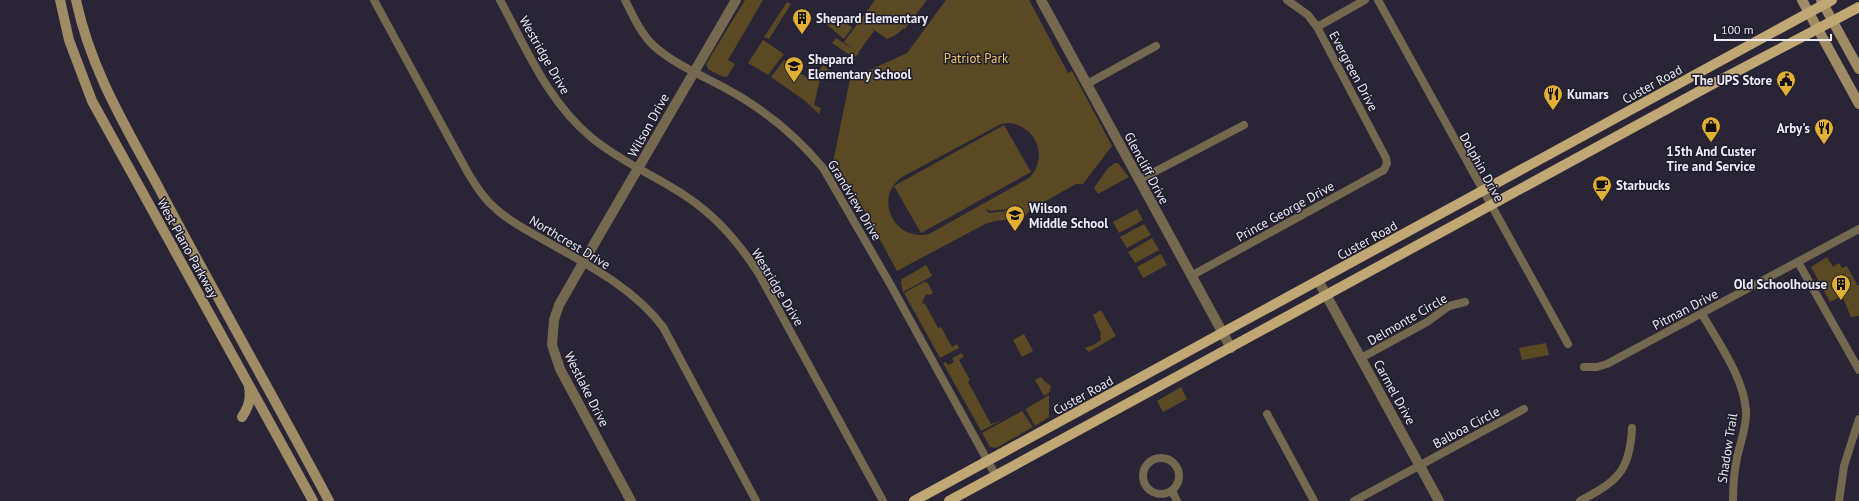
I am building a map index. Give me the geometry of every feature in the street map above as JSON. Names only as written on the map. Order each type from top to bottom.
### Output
[{"type":"main road","name":"West Plano Parkway","points":[[60,0],[69,40],[92,101],[313,501]]},
{"type":"main road","name":"West Plano Parkway","points":[[76,0],[84,35],[103,82],[188,244],[278,404],[329,501]]},
{"type":"main road","points":[[1802,0],[1859,104]]},
{"type":"main road","points":[[1826,2],[1833,21],[1859,69]]},
{"type":"main road","name":"Custer Road","points":[[914,501],[1319,282],[1809,13],[1826,2]]},
{"type":"main road","points":[[949,501],[1327,296],[1596,147],[1859,7]]},
{"type":"main road","points":[[1702,72],[1709,86]]},
{"type":"main road","points":[[1589,134],[1596,147]]},
{"type":"main road","points":[[175,251],[188,244]]},
{"type":"main road","points":[[181,261],[194,254]]},
{"type":"main road","points":[[242,417],[248,408],[250,397],[248,382]]},
{"type":"main road","points":[[264,411],[278,404]]},
{"type":"street","name":"Northcrest Drive","points":[[374,0],[468,173],[480,192],[496,209],[514,222],[583,263],[633,295],[646,306],[663,327],[756,501]]},
{"type":"street","name":"Westridge Drive","points":[[500,0],[545,84],[564,110],[591,137],[611,153],[687,196],[704,209],[748,256],[883,501]]},
{"type":"street","name":"Grandview Drive","points":[[625,0],[642,31],[654,46],[758,108],[785,129],[810,152],[823,168],[878,262],[996,476]]},
{"type":"street","name":"Wilson Drive","points":[[583,263],[736,0]]},
{"type":"street","name":"Glencliff Drive","points":[[1042,0],[1222,334],[1231,348]]},
{"type":"street","name":"Evergreen Drive","points":[[1288,0],[1308,15],[1317,27],[1386,158],[1387,163]]},
{"type":"street","points":[[1317,27],[1366,0]]},
{"type":"street","name":"Dolphin Drive","points":[[1378,0],[1482,192],[1568,344]]},
{"type":"street","points":[[1087,84],[1156,46]]},
{"type":"street","points":[[1140,180],[1244,125]]},
{"type":"street","name":"Prince George Drive","points":[[1191,276],[1384,170],[1387,163]]},
{"type":"street","name":"Pitman Drive","points":[[1584,366],[1597,367],[1607,364],[1859,229]]},
{"type":"street","points":[[1798,262],[1859,370]]},
{"type":"street","name":"Westlake Drive","points":[[583,263],[559,305],[554,320],[552,345],[560,369],[631,501]]},
{"type":"street","name":"Carmel Drive","points":[[1319,282],[1439,501]]},
{"type":"street","name":"Delmonte Circle","points":[[1361,358],[1427,322],[1449,306],[1465,302]]},
{"type":"street","name":"Shadow Trail","points":[[1702,314],[1738,380],[1744,395],[1746,411],[1745,427],[1737,458],[1732,501]]},
{"type":"street","name":"Balboa Circle","points":[[1354,501],[1524,409]]},
{"type":"street","points":[[1267,414],[1314,501]]},
{"type":"street","points":[[1839,501],[1844,466],[1859,419]]},
{"type":"street","points":[[1580,501],[1605,487],[1617,477],[1624,467],[1629,455],[1632,428]]},
{"type":"street","points":[[1164,458],[1171,461],[1176,466],[1180,479],[1177,486],[1172,491],[1159,495],[1152,492],[1147,487],[1143,474],[1150,462],[1164,458]]},
{"type":"street","points":[[1172,491],[1178,501]]},
{"type":"green space","points":[[745,0],[763,0],[728,60],[735,64],[727,77],[721,76],[708,69],[706,64]]},
{"type":"green space","points":[[875,0],[927,0],[905,29],[904,28],[896,35],[887,39],[871,28],[874,31],[858,53],[859,54],[853,57],[832,43],[836,38],[856,51],[844,42]]},
{"type":"green space","name":"Patriot Park","points":[[946,0],[1029,0],[1068,73],[1072,71],[1112,146],[1083,184],[1076,184],[1030,210],[1024,217],[1021,216],[1018,208],[990,211],[987,209],[986,210],[989,213],[1017,210],[1019,216],[1018,219],[995,221],[985,224],[897,271],[854,192],[833,162],[850,79],[907,53]],"holes":[[[1009,123],[1019,125],[1033,136],[1039,153],[1035,170],[1029,178],[929,234],[916,235],[905,231],[897,224],[891,215],[888,205],[889,194],[894,184],[904,176],[1001,124]]]},
{"type":"green space","points":[[787,2],[791,4],[769,39],[764,37]]},
{"type":"green space","points":[[829,20],[838,28],[844,20],[852,28],[844,39],[826,24]]},
{"type":"green space","points":[[763,40],[784,54],[768,75],[748,63]]},
{"type":"green space","points":[[784,60],[811,81],[823,65],[829,70],[828,73],[821,75],[814,105],[821,108],[819,114],[804,100],[771,77]]},
{"type":"green space","points":[[1004,125],[1031,172],[921,233],[894,186]]},
{"type":"green space","points":[[1115,163],[1118,163],[1129,177],[1098,194],[1094,188],[1108,168]]},
{"type":"green space","points":[[1137,209],[1143,220],[1119,233],[1113,222]]},
{"type":"green space","points":[[1144,224],[1151,235],[1127,248],[1120,237]]},
{"type":"green space","points":[[1152,238],[1159,250],[1135,263],[1128,252]]},
{"type":"green space","points":[[1161,254],[1167,265],[1143,278],[1137,267]]},
{"type":"green space","points":[[1827,257],[1833,267],[1839,263],[1842,268],[1847,266],[1858,286],[1859,285],[1859,316],[1851,317],[1842,296],[1830,302],[1811,267]]},
{"type":"green space","points":[[926,265],[932,276],[903,292],[901,282],[902,279]]},
{"type":"green space","points":[[924,282],[928,283],[933,293],[930,295],[926,294],[922,303],[925,304],[938,328],[941,327],[952,347],[957,344],[959,348],[940,358],[904,293]]},
{"type":"green space","points":[[1101,310],[1116,336],[1089,352],[1085,348],[1101,340],[1101,334],[1093,315]]},
{"type":"green space","points":[[1024,334],[1033,351],[1022,357],[1013,340]]},
{"type":"green space","points":[[1546,343],[1549,355],[1522,360],[1519,348]]},
{"type":"green space","points":[[962,353],[964,357],[959,360],[970,380],[968,382],[991,424],[1002,420],[981,431],[943,363],[946,362],[948,365],[954,362],[952,358]]},
{"type":"green space","points":[[1041,377],[1051,386],[1049,393],[1044,396],[1035,380]]},
{"type":"green space","points":[[1181,387],[1187,399],[1163,412],[1157,401]]},
{"type":"green space","points":[[1049,395],[1049,417],[1035,426],[1026,410]]},
{"type":"green space","points":[[1022,411],[1033,427],[996,448],[990,447],[982,433]]},
{"type":"place","name":"Shepard Elementary","points":[[802,35]]},
{"type":"place","name":"Shepard Elementary School","points":[[794,83]]},
{"type":"place","name":"The UPS Store","points":[[1786,97]]},
{"type":"place","name":"Kumars","points":[[1553,111]]},
{"type":"place","name":"15th And Custer Tire and Service","points":[[1711,143]]},
{"type":"place","name":"Arby's","points":[[1824,145]]},
{"type":"place","name":"Starbucks","points":[[1602,202]]},
{"type":"place","name":"Wilson Middle School","points":[[1015,232]]},
{"type":"place","name":"Old Schoolhouse","points":[[1841,301]]}]
